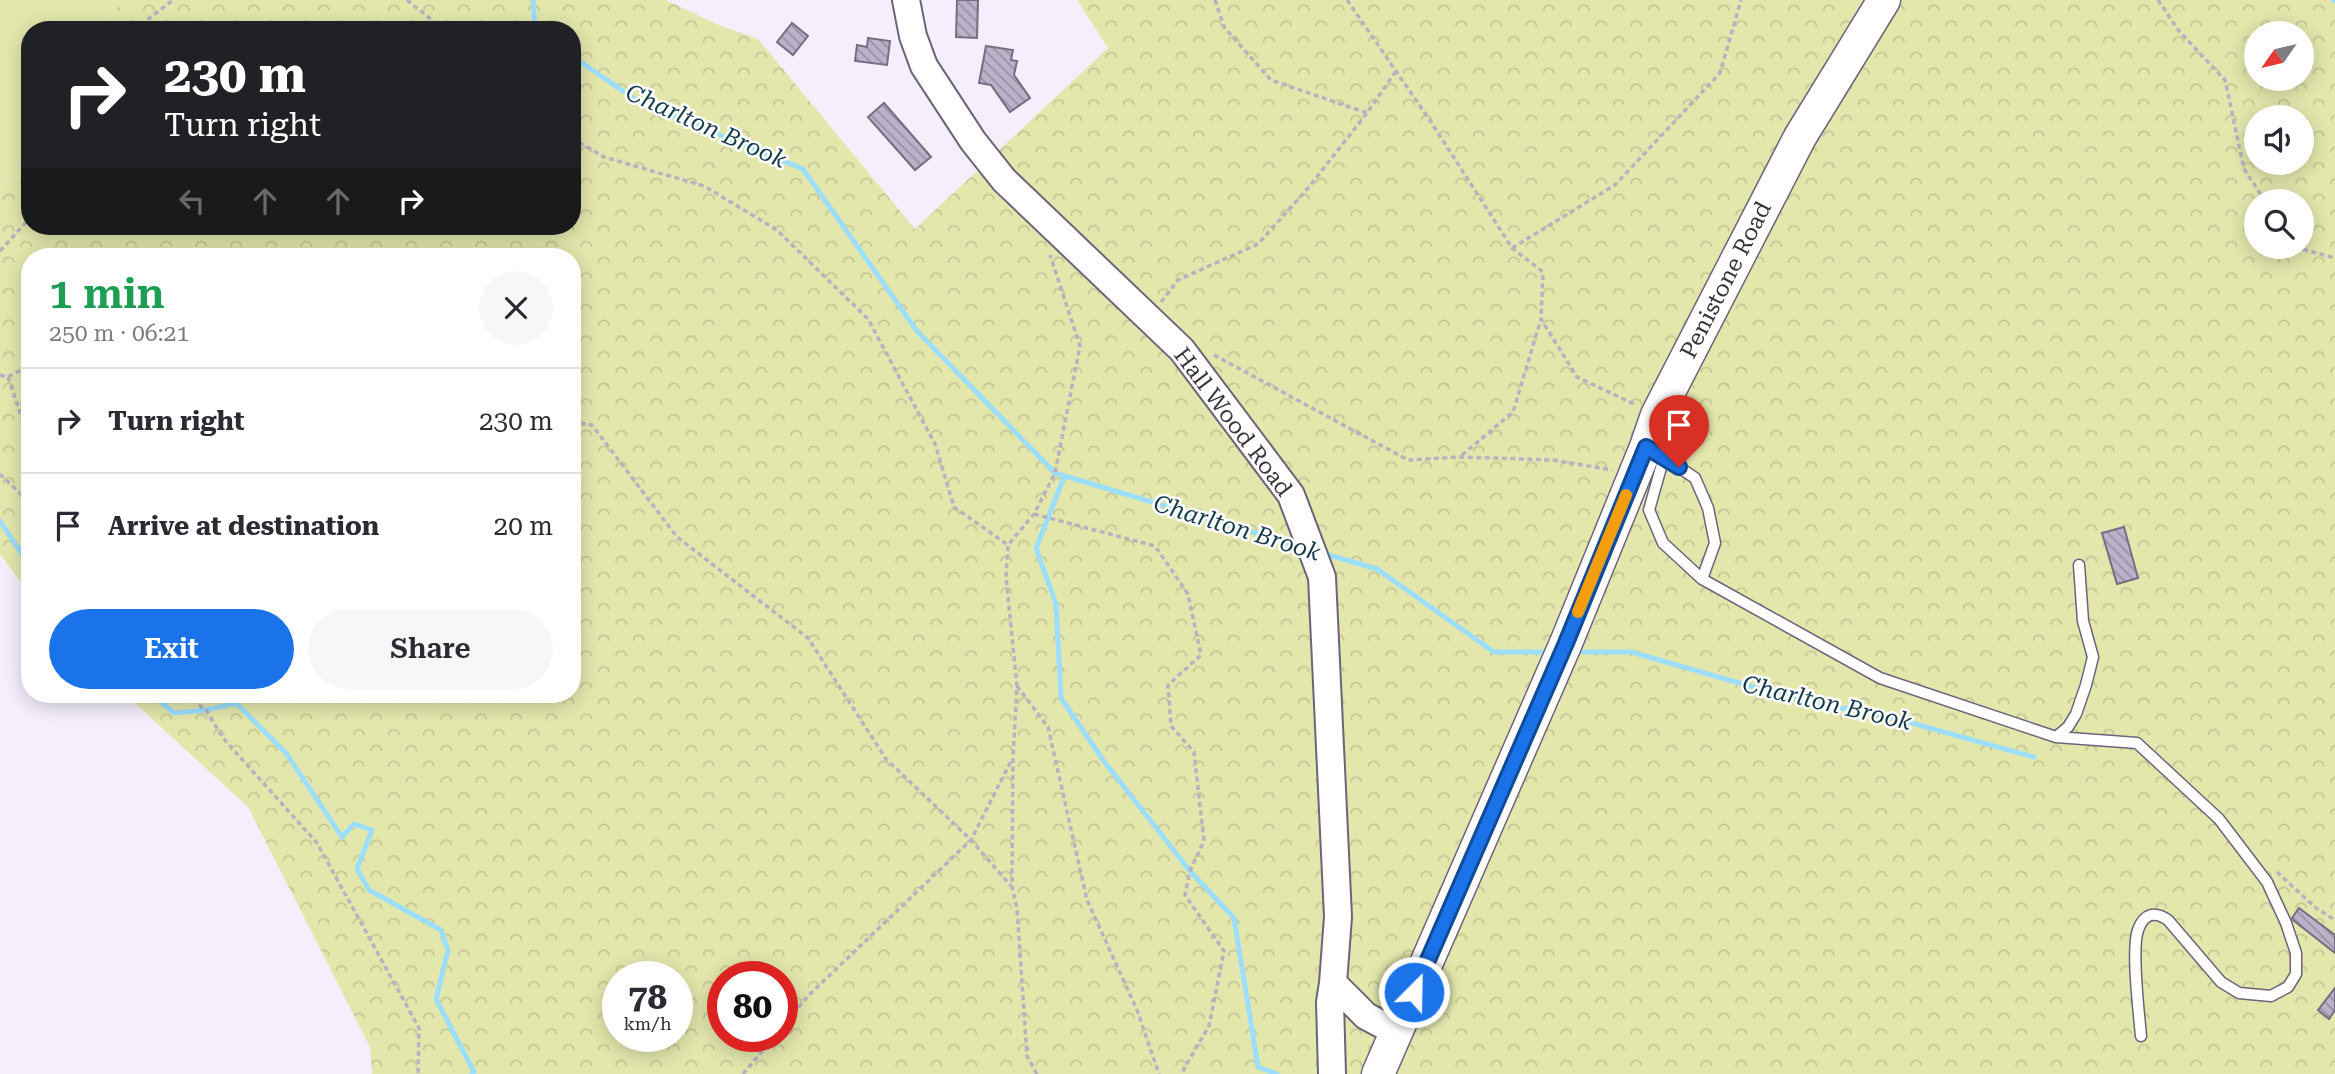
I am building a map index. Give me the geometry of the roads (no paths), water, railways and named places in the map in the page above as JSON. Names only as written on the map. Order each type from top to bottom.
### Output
[{"type":"highway","name":"Penistone Road","points":[[1378,1074],[1648,459],[1657,415],[1800,137],[1884,0]]},
{"type":"main road","name":"Hall Wood Road","points":[[906,0],[920,56],[938,89],[1003,180],[1182,350],[1291,495],[1322,578],[1338,917],[1330,1002],[1332,1074]]},
{"type":"main road","points":[[1333,983],[1366,1016],[1396,1032]]},
{"type":"lane","points":[[1702,579],[1714,543],[1709,508],[1695,478],[1648,459],[1649,510],[1663,543],[1702,579],[1880,678],[2056,737],[2137,743],[2219,819],[2267,882],[2296,953],[2296,974],[2288,987],[2271,996],[2239,993],[2221,982],[2168,920],[2159,914],[2152,914],[2145,918],[2138,929],[2136,946],[2141,1036]]},
{"type":"lane","points":[[2056,737],[2068,727],[2076,714],[2093,657],[2083,621],[2079,565]]},
{"type":"waterway","name":"Charlton Brook","points":[[533,0],[534,21]]},
{"type":"waterway","name":"Charlton Brook","points":[[581,62],[639,102],[803,169],[917,331],[1055,473],[1302,547]]},
{"type":"waterway","points":[[1064,477],[1036,548],[1056,604],[1061,698],[1103,760],[1190,871],[1234,918],[1258,1067],[1277,1074]]},
{"type":"waterway","points":[[0,521],[21,552]]},
{"type":"waterway","name":"Charlton Brook","points":[[1322,553],[1377,569],[1494,652],[1549,652]]},
{"type":"waterway","name":"Charlton Brook","points":[[1573,652],[1631,652],[1834,710],[1854,707],[2034,757]]},
{"type":"waterway","points":[[162,703],[174,713],[206,710],[236,703]]},
{"type":"waterway","points":[[236,703],[286,753],[342,837],[354,824],[372,830],[357,869],[369,890],[441,930],[448,950],[436,999],[474,1072],[472,1074]]}]
